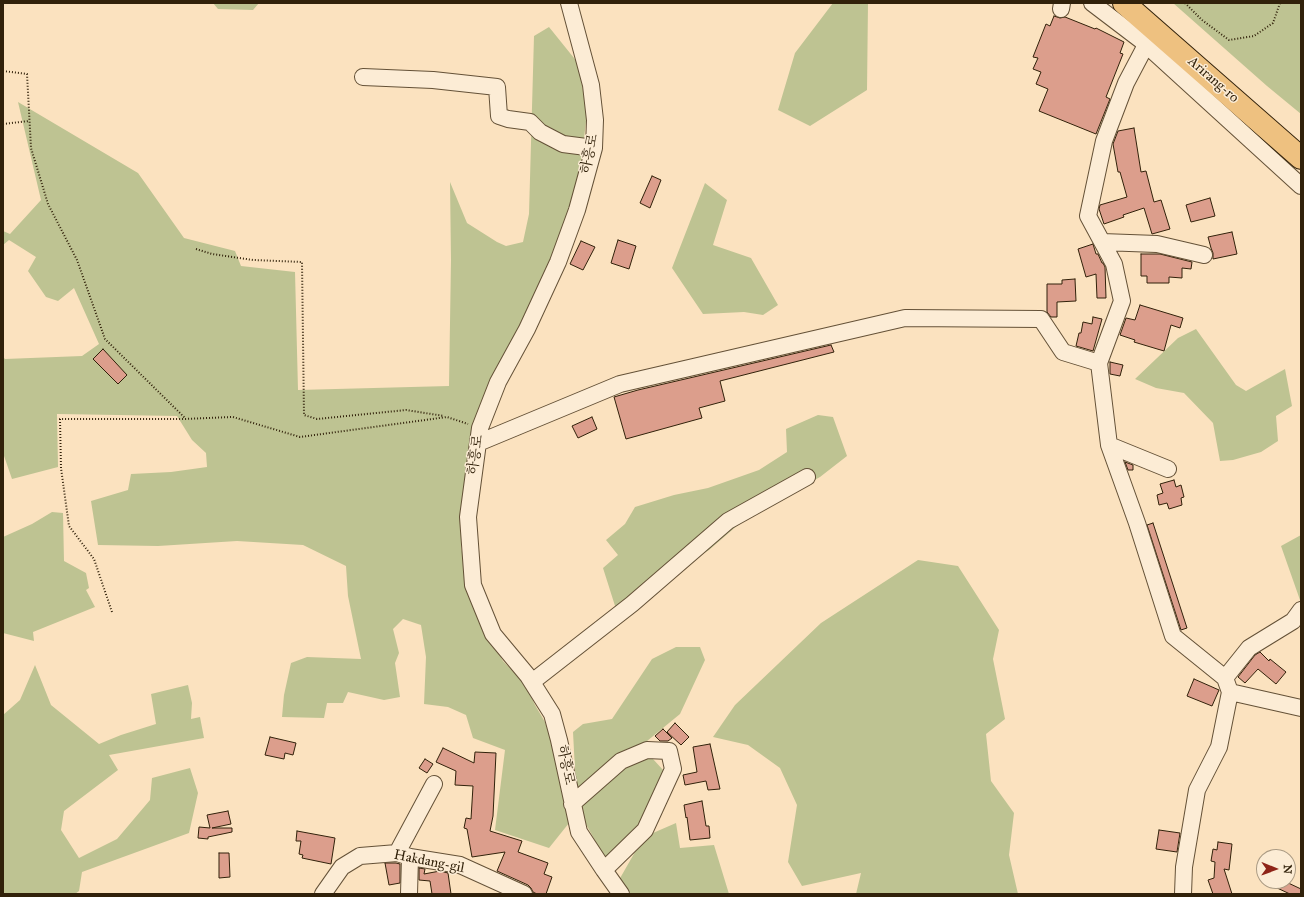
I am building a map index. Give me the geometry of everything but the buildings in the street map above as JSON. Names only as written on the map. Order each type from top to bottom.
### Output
[{"type":"highway","name":"Arirang-ro","points":[[1124,3],[1301,158]]},
{"type":"highway","name":"Arirang-ro","points":[[1147,3],[1301,140]]},
{"type":"street","name":"하흥로","points":[[569,3],[591,85],[595,120],[594,148],[577,210],[558,262],[527,329],[498,382],[479,436],[468,517],[473,585],[493,634],[532,682],[552,714],[579,832],[621,894]]},
{"type":"street","points":[[1092,3],[1146,45],[1301,186]]},
{"type":"street","points":[[1146,45],[1126,83],[1104,141],[1088,216],[1114,264],[1122,301],[1099,363],[1109,445],[1138,523],[1173,636],[1227,685],[1301,708]]},
{"type":"street","points":[[362,77],[433,80],[497,87],[499,116],[508,119],[530,122],[540,132],[563,144],[594,148]]},
{"type":"street","points":[[1102,242],[1157,244],[1204,255]]},
{"type":"street","points":[[479,436],[620,384],[905,318],[1041,319],[1063,352],[1099,363]]},
{"type":"street","points":[[1109,445],[1168,469]]},
{"type":"street","points":[[532,682],[632,604],[728,521],[807,477]]},
{"type":"street","points":[[1183,894],[1184,867],[1196,790],[1219,747],[1227,685],[1249,648],[1293,621],[1301,610]]},
{"type":"street","points":[[572,804],[622,761],[647,750],[669,751],[673,769],[645,830],[604,870]]},
{"type":"street","points":[[409,894],[403,855],[434,784]]},
{"type":"street","name":"Hakdang-gil","points":[[323,894],[342,866],[360,856],[403,855],[460,865],[524,894]]},
{"type":"path","points":[[1185,3],[1202,20],[1229,40],[1254,36],[1273,23],[1280,3]]},
{"type":"path","points":[[3,72],[27,74],[31,148],[48,204],[76,260],[105,339],[185,419]]},
{"type":"path","points":[[3,124],[30,121]]},
{"type":"path","points":[[196,248],[212,254],[253,260],[302,262],[304,415],[317,419],[406,410],[447,417],[479,436]]},
{"type":"path","points":[[112,612],[94,559],[69,526],[61,468],[60,419],[185,419],[233,417],[300,436],[447,417]]},
{"type":"green space","points":[[213,3],[259,3],[253,10],[218,9]]},
{"type":"green space","points":[[833,3],[868,3],[867,90],[810,126],[778,110],[795,53]]},
{"type":"green space","points":[[1173,3],[1301,3],[1301,114],[1267,86]]},
{"type":"green space","points":[[549,27],[578,63],[587,113],[581,164],[559,246],[466,482],[461,548],[481,622],[503,661],[526,685],[545,722],[556,756],[569,823],[549,848],[495,830],[505,750],[473,738],[466,715],[448,707],[424,704],[426,657],[421,625],[403,619],[393,629],[399,653],[395,663],[400,697],[384,700],[348,692],[343,703],[327,703],[324,718],[282,717],[284,695],[291,663],[307,657],[361,659],[348,596],[346,566],[303,545],[237,541],[158,546],[98,545],[91,501],[128,490],[131,474],[171,472],[207,467],[206,453],[192,440],[177,416],[57,414],[58,467],[12,479],[3,453],[3,357],[5,359],[82,356],[99,344],[74,288],[58,301],[46,297],[28,271],[36,257],[9,240],[3,245],[3,231],[10,234],[41,200],[18,102],[138,173],[184,238],[235,251],[241,266],[295,272],[298,390],[449,386],[451,260],[450,182],[467,223],[506,246],[523,242],[529,214],[534,36]]},
{"type":"green space","points":[[705,183],[727,200],[713,245],[751,258],[778,305],[763,315],[744,312],[703,314],[672,268]]},
{"type":"green space","points":[[1196,329],[1236,385],[1246,391],[1285,369],[1292,406],[1276,416],[1278,441],[1261,452],[1233,460],[1220,461],[1213,423],[1184,393],[1156,388],[1135,379],[1178,338]]},
{"type":"green space","points":[[818,415],[833,417],[847,456],[820,477],[746,518],[709,550],[616,609],[603,568],[618,555],[606,540],[625,524],[635,507],[674,495],[708,488],[759,470],[787,452],[786,429]]},
{"type":"green space","points":[[52,512],[63,513],[64,561],[86,573],[89,588],[86,590],[95,607],[33,632],[34,641],[3,633],[3,537],[32,524]]},
{"type":"green space","points":[[1301,535],[1301,600],[1300,600],[1281,546]]},
{"type":"green space","points":[[918,560],[958,566],[999,630],[993,659],[1005,719],[986,734],[991,781],[1014,813],[1009,855],[1018,894],[856,894],[861,873],[802,886],[788,862],[797,805],[780,768],[748,745],[713,737],[735,705],[821,623]]},
{"type":"green space","points":[[676,647],[700,647],[705,660],[680,714],[641,746],[664,771],[646,818],[607,862],[577,808],[573,732],[583,724],[612,719],[652,659]]},
{"type":"green space","points":[[35,665],[51,705],[99,744],[121,735],[156,724],[151,694],[188,685],[192,703],[191,719],[200,717],[204,738],[109,755],[118,770],[64,811],[61,830],[79,858],[117,839],[150,800],[152,778],[190,768],[198,793],[189,833],[82,872],[79,891],[75,894],[3,894],[3,715],[20,700]]},
{"type":"green space","points":[[676,823],[680,848],[714,845],[729,894],[631,894],[619,880],[635,852],[653,833]]}]
